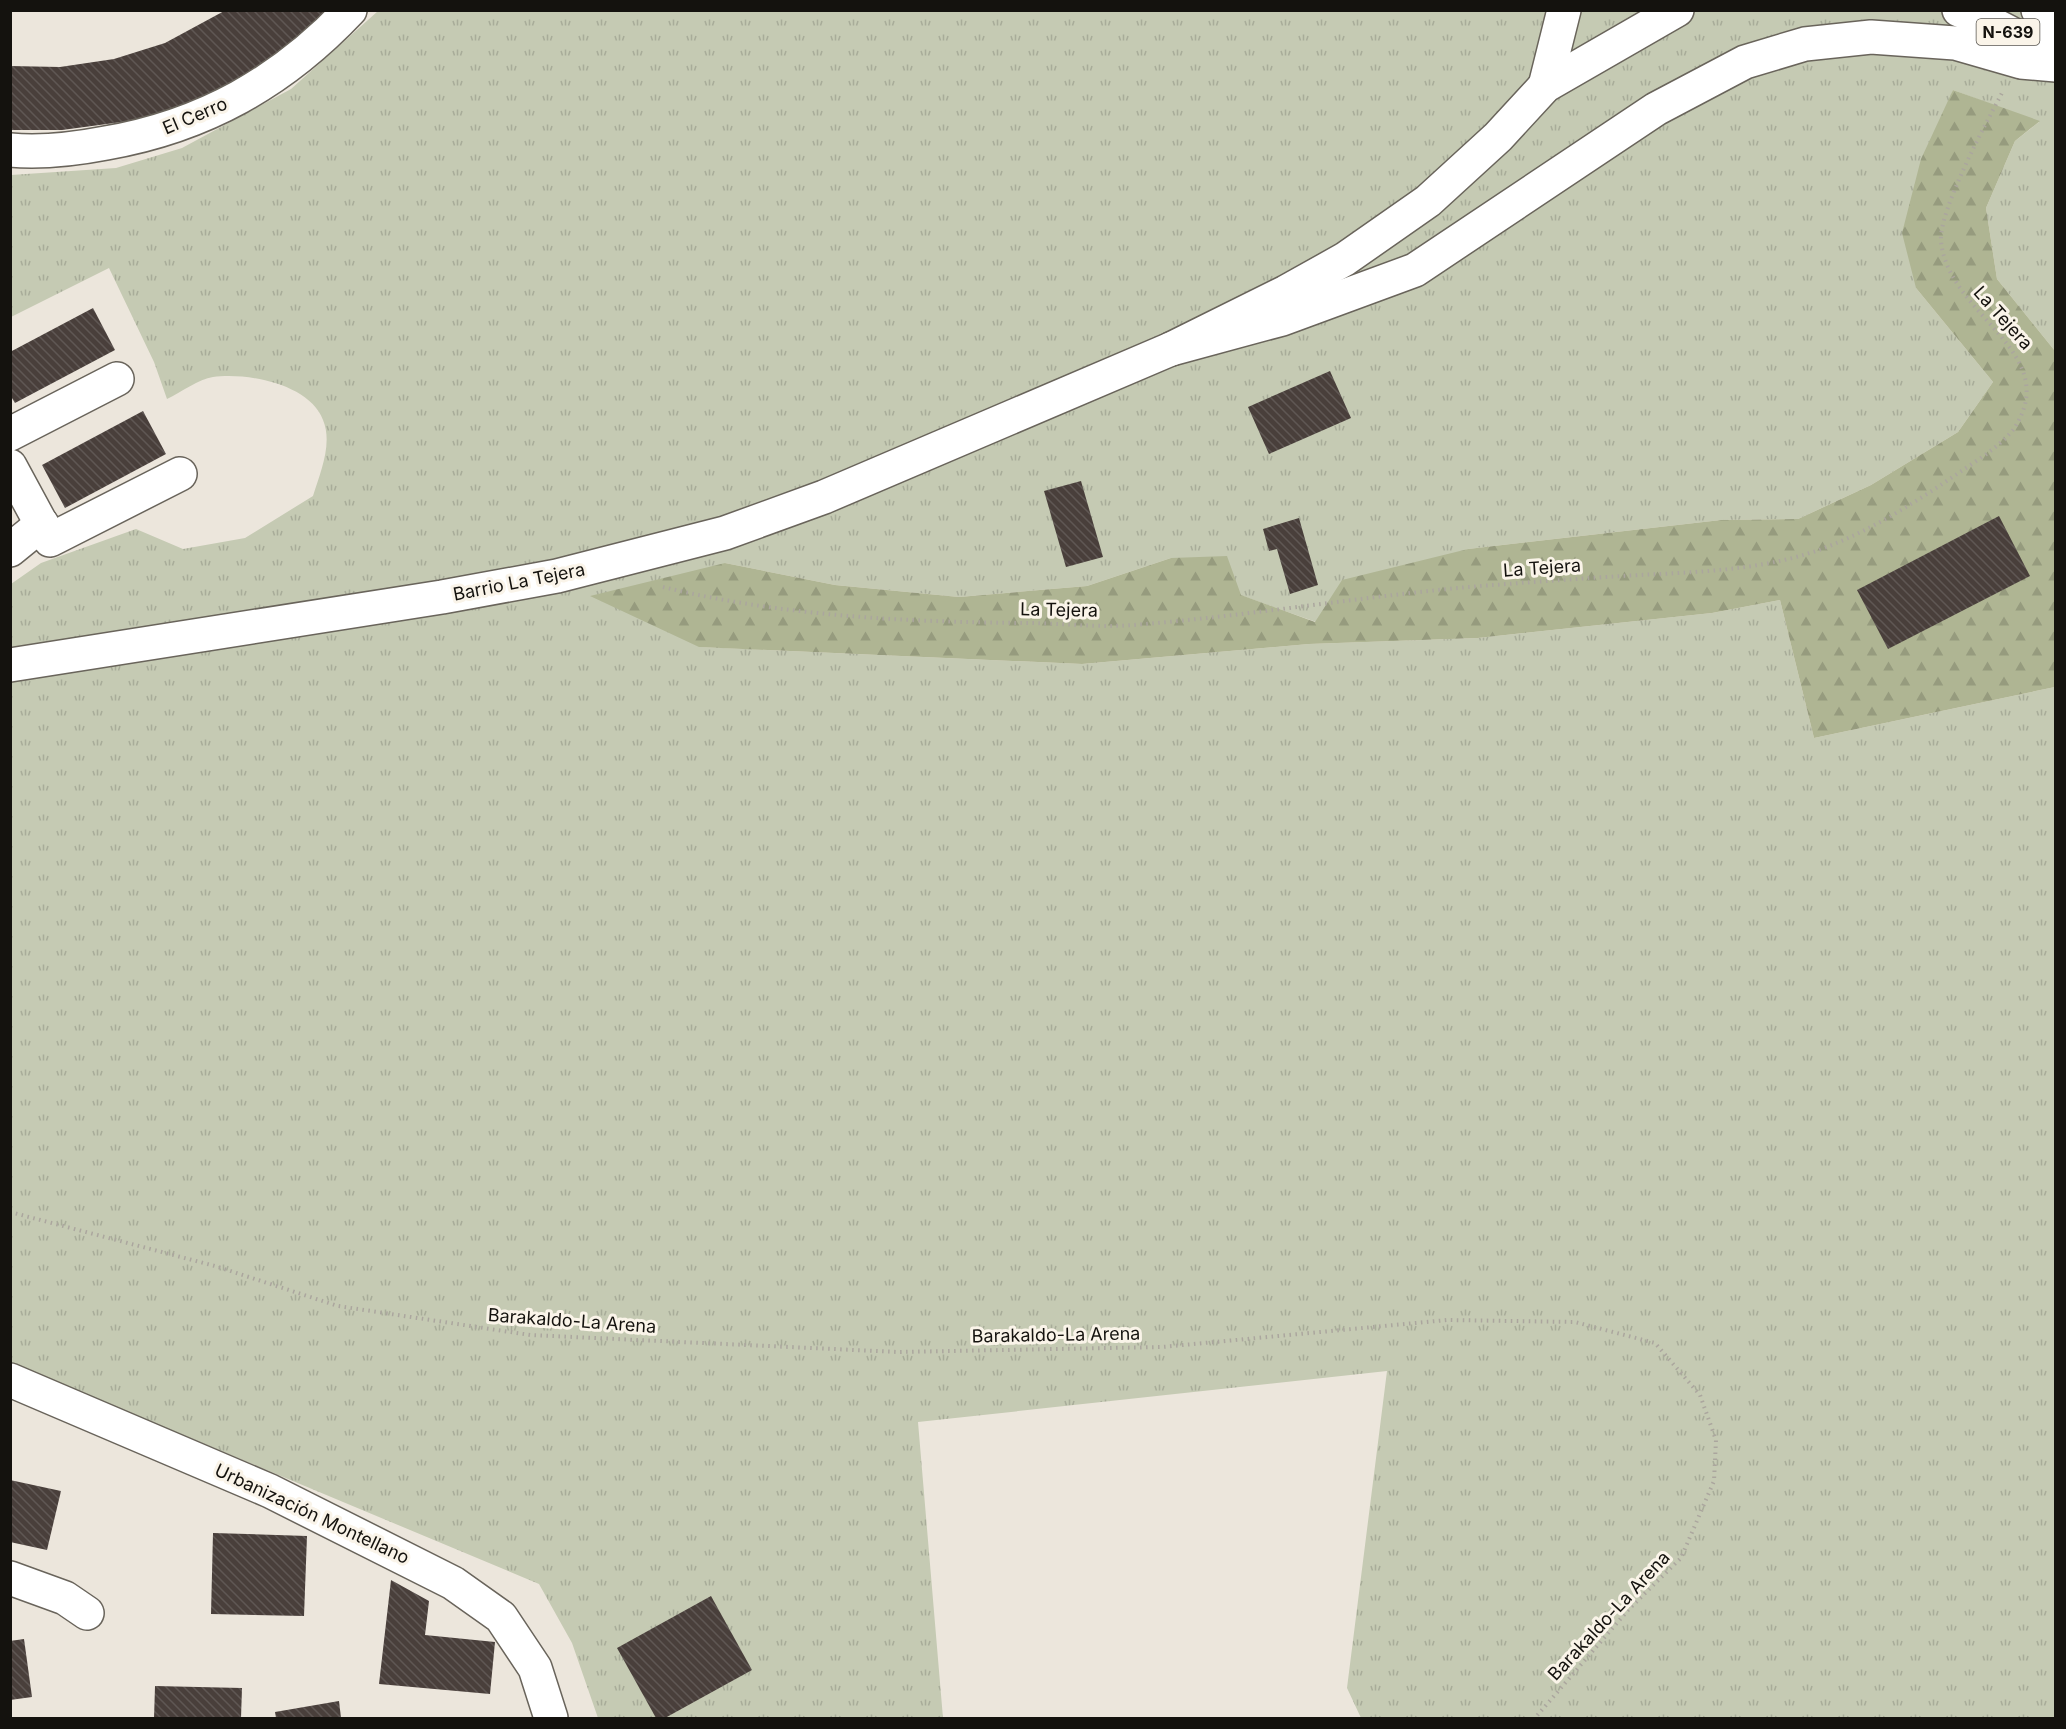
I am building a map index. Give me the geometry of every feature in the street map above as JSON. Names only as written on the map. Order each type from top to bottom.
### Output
[{"type":"main road","name":"El Cerro","points":[[10,150],[79,148],[145,136],[211,114],[275,76],[319,44],[350,10]]},
{"type":"main road","points":[[1545,86],[1564,10]]},
{"type":"main road","points":[[1171,349],[1286,292],[1386,232],[1458,175],[1498,137],[1545,86],[1677,10]]},
{"type":"main road","name":"N-639","points":[[1959,10],[1993,24],[2055,57]]},
{"type":"main road","name":"N-639","points":[[2038,10],[2055,25]]},
{"type":"main road","points":[[1171,349],[1282,320],[1415,270],[1656,109],[1744,62],[1805,44],[1871,37],[1956,43],[2021,62],[2055,65]]},
{"type":"main road","name":"Barrio La Tejera","points":[[10,664],[442,597],[557,576],[628,560],[725,533],[813,501],[1171,349]]},
{"type":"main road","points":[[10,434],[117,379]]},
{"type":"main road","points":[[10,466],[50,540],[180,474]]},
{"type":"main road","points":[[10,550],[42,524]]},
{"type":"main road","name":"Urbanización Montellano","points":[[10,1380],[270,1491],[453,1583],[501,1617],[535,1668],[550,1719]]},
{"type":"main road","points":[[10,1578],[65,1598],[87,1613]]},
{"type":"path","name":"La Tejera","points":[[628,560],[658,586],[726,603],[877,619],[1128,626],[1306,607],[1433,590],[1698,572],[1764,565],[1816,551],[1870,528],[1923,497],[1983,456],[2015,428],[2025,406],[2033,386],[2027,365],[1959,288],[1947,263],[1941,237],[1951,200],[1975,144],[2021,62]]},
{"type":"path","name":"Barakaldo-La Arena","points":[[10,1212],[215,1266],[338,1306],[530,1335],[898,1352],[1162,1347],[1447,1320],[1575,1322],[1655,1343],[1700,1395],[1716,1440],[1714,1481],[1681,1558],[1629,1609],[1535,1719]]},
{"type":"green space","points":[[378,11],[2055,11],[2055,351],[1997,279],[1986,208],[2015,141],[2039,122],[1953,90],[1916,288],[1993,382],[1958,432],[1871,485],[1798,519],[1721,520],[1468,549],[1316,622],[1240,595],[1171,558],[1087,586],[959,597],[835,585],[725,563],[700,647],[1082,664],[1309,644],[1478,638],[1712,613],[1780,600],[1814,738],[2055,687],[2055,1718],[1361,1718],[1347,1688],[1387,1371],[918,1422],[943,1718],[598,1718],[572,1643],[539,1584],[11,1363],[11,584],[41,563],[136,529],[183,549],[245,538],[313,496],[327,439],[323,420],[316,408],[305,397],[276,383],[242,377],[213,377],[196,383],[167,399],[154,362],[109,268],[11,317],[11,175],[116,168],[182,148],[291,89]]},
{"type":"green space","points":[[1953,90],[2040,121],[2015,141],[1986,208],[1997,279],[2055,351],[2055,687],[1814,738],[1780,600],[1712,613],[1478,638],[1309,644],[1082,664],[699,647],[590,596],[725,563],[835,585],[959,597],[1087,586],[1171,558],[1227,556],[1241,595],[1315,622],[1342,580],[1468,549],[1721,520],[1798,519],[1871,485],[1958,432],[1993,382],[1916,288],[1902,233],[1921,159]]},
{"type":"building","points":[[226,10],[327,10],[305,32],[249,72],[193,103],[129,121],[62,130],[10,130],[10,66],[60,67],[114,59],[165,43]]},
{"type":"building","points":[[93,308],[115,350],[15,403],[10,395],[10,352]]},
{"type":"building","points":[[1330,371],[1351,418],[1269,454],[1248,407]]},
{"type":"building","points":[[143,411],[166,454],[65,508],[42,465]]},
{"type":"building","points":[[1081,481],[1103,557],[1066,567],[1044,491]]},
{"type":"building","points":[[1999,516],[2030,576],[1888,649],[1857,590]]},
{"type":"building","points":[[1299,518],[1318,585],[1290,594],[1277,549],[1269,551],[1263,529]]},
{"type":"building","points":[[10,1480],[61,1491],[47,1550],[10,1542]]},
{"type":"building","points":[[213,1533],[307,1536],[304,1616],[211,1614]]},
{"type":"building","points":[[391,1580],[429,1601],[425,1635],[495,1642],[490,1694],[379,1684]]},
{"type":"building","points":[[711,1596],[752,1670],[665,1718],[656,1718],[617,1648]]},
{"type":"building","points":[[24,1639],[32,1697],[10,1700],[10,1641]]},
{"type":"building","points":[[155,1686],[242,1688],[241,1718],[154,1718]]},
{"type":"building","points":[[339,1701],[341,1718],[276,1718],[275,1712]]}]
